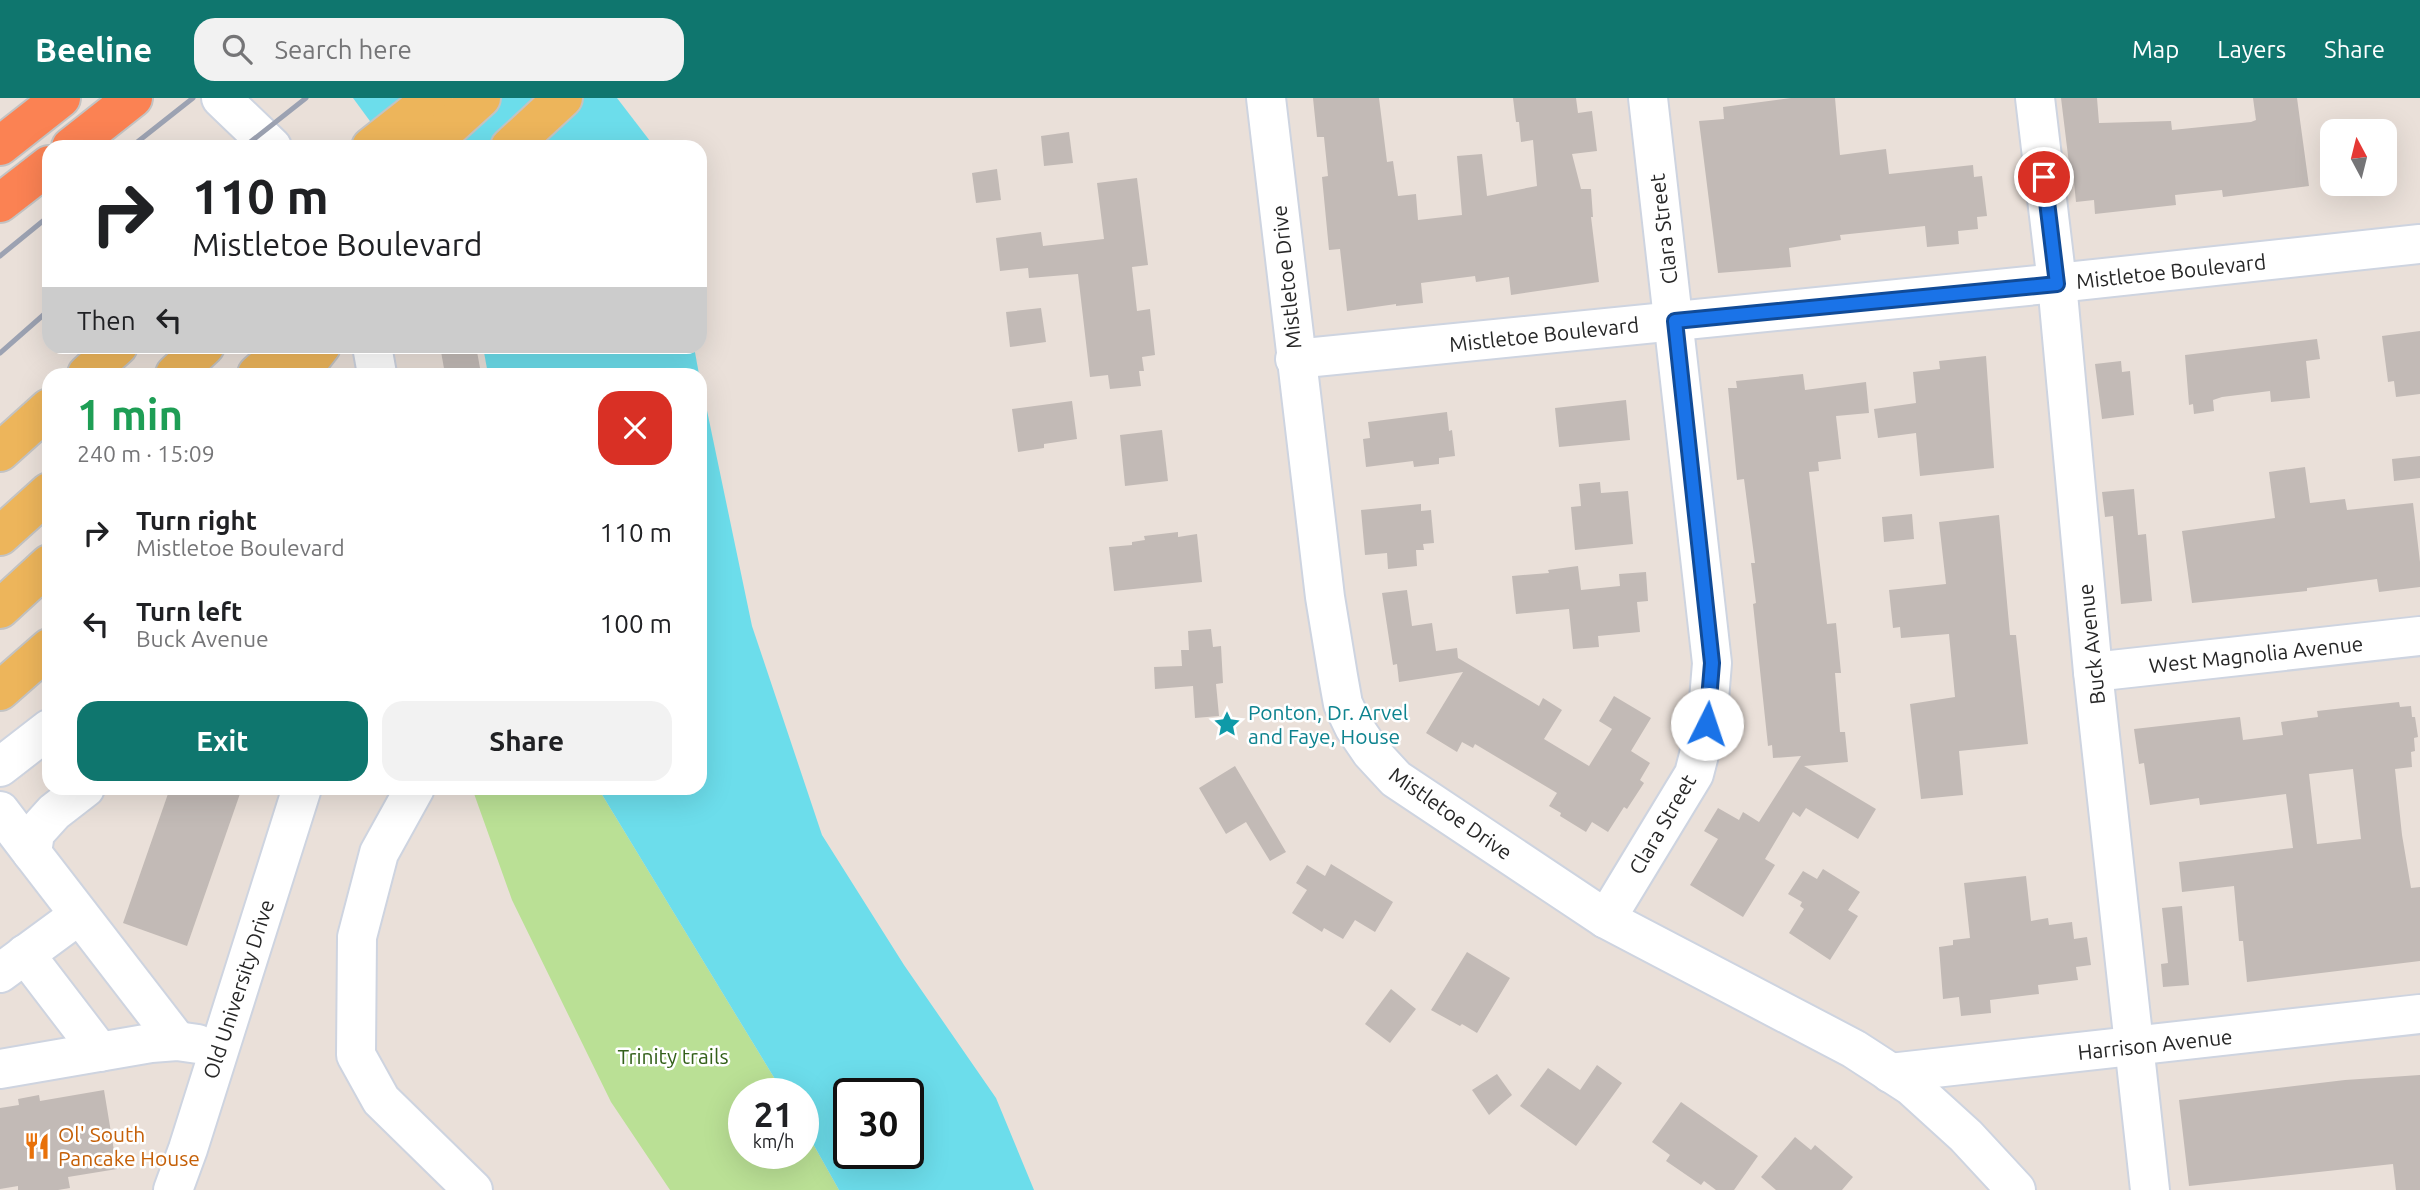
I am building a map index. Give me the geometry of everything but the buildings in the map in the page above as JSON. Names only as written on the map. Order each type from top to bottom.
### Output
[{"type":"highway","points":[[0,146],[61,98]]},
{"type":"highway","points":[[80,140],[133,98]]},
{"type":"highway","points":[[0,203],[41,171]]},
{"type":"main road","points":[[380,140],[433,98]]},
{"type":"main road","points":[[435,140],[481,98]]},
{"type":"main road","points":[[518,140],[563,98]]},
{"type":"main road","points":[[94,368],[109,354]]},
{"type":"main road","points":[[181,368],[196,354]]},
{"type":"main road","points":[[264,368],[280,354]]},
{"type":"main road","points":[[304,368],[315,354]]},
{"type":"main road","points":[[0,452],[42,414]]},
{"type":"main road","points":[[0,536],[42,498]]},
{"type":"main road","points":[[0,608],[42,570]]},
{"type":"main road","points":[[0,691],[42,654]]},
{"type":"street","points":[[221,98],[265,140]]},
{"type":"street","name":"Mistletoe Drive","points":[[1266,98],[1325,597],[1343,704],[1371,752],[1396,779],[1606,919],[1854,1049],[1912,1086],[1966,1136],[2016,1190]]},
{"type":"street","name":"Clara Street","points":[[1606,919],[1694,774],[1707,724],[1712,663],[1675,321],[1647,98]]},
{"type":"street","name":"Buck Avenue","points":[[2035,98],[2057,284],[2093,672],[2150,1190]]},
{"type":"street","name":"Mistletoe Boulevard","points":[[1296,359],[2057,284],[2420,244]]},
{"type":"street","name":"West Magnolia Avenue","points":[[2093,672],[2420,636]]},
{"type":"street","points":[[0,767],[42,734]]},
{"type":"street","points":[[32,853],[35,833],[54,812],[76,795]]},
{"type":"street","name":"Old University Drive","points":[[173,1190],[300,795]]},
{"type":"street","points":[[411,795],[379,853],[357,937],[356,1055],[381,1100],[473,1190]]},
{"type":"street","points":[[0,811],[177,1041]]},
{"type":"street","points":[[79,915],[13,963],[100,1052]]},
{"type":"street","name":"Harrison Avenue","points":[[1891,1073],[2420,1014]]},
{"type":"street","points":[[0,1069],[177,1041],[220,1048]]},
{"type":"green space","name":"Trinity trails","points":[[474,795],[602,795],[774,1078],[728,1078],[728,1169],[819,1169],[819,1154],[839,1190],[670,1190],[611,1102],[512,900]]},
{"type":"water","points":[[353,98],[617,98],[649,140],[384,140]]},
{"type":"water","points":[[484,354],[695,354],[698,368],[487,368]]},
{"type":"water","points":[[707,411],[752,626],[822,835],[904,965],[996,1098],[1034,1190],[839,1190],[819,1154],[819,1078],[774,1078],[602,795],[707,795]]},
{"type":"railway","points":[[140,140],[193,98]]},
{"type":"railway","points":[[253,140],[306,98]]},
{"type":"railway","points":[[0,256],[42,222]]},
{"type":"railway","points":[[0,353],[42,316]]},
{"type":"place","name":"Ponton, Dr. Arvel and Faye, House","points":[[1227,724]]},
{"type":"place","name":"Ol' South Pancake House","points":[[37,1146]]},
{"type":"route","points":[[1707,724],[1712,663],[1675,321],[2057,284],[2044,177]]}]
